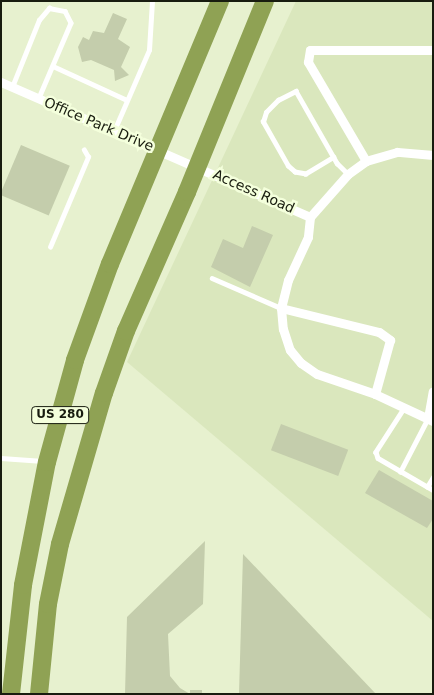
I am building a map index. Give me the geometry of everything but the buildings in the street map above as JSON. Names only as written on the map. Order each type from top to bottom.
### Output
[{"type":"highway","name":"US 280","points":[[11,694],[23,585],[47,462],[88,322],[157,149],[220,1]]},
{"type":"highway","name":"US 280","points":[[39,694],[48,604],[80,468],[126,331],[265,1]]},
{"type":"street","points":[[366,161],[308,62],[310,50],[433,50]]},
{"type":"street","name":"Office Park Drive","points":[[1,82],[197,166]]},
{"type":"street","points":[[433,155],[397,152],[366,161],[348,174],[310,217],[308,237],[288,280],[281,308],[282,329],[290,350],[301,364],[317,374],[374,394],[430,420],[433,392]]},
{"type":"street","name":"Access Road","points":[[197,166],[310,217]]},
{"type":"street","points":[[281,308],[379,332],[390,340],[374,394]]},
{"type":"lane","points":[[12,87],[44,14],[52,1]]},
{"type":"lane","points":[[114,131],[149,50],[152,1]]},
{"type":"lane","points":[[39,98],[71,23],[65,11],[49,8]]},
{"type":"lane","points":[[53,66],[127,100]]},
{"type":"lane","points":[[334,157],[306,174],[288,166],[263,122],[266,112],[278,100],[296,91],[334,157],[348,174]]},
{"type":"lane","points":[[50,246],[88,157],[84,150]]},
{"type":"lane","points":[[212,278],[281,308]]},
{"type":"lane","points":[[405,407],[376,452],[384,463],[433,490]]},
{"type":"lane","points":[[400,472],[430,420]]},
{"type":"lane","points":[[1,458],[47,462]]},
{"type":"lane","points":[[427,487],[433,478]]},
{"type":"shaded area","points":[[296,1],[433,1],[433,621],[127,362]]}]
